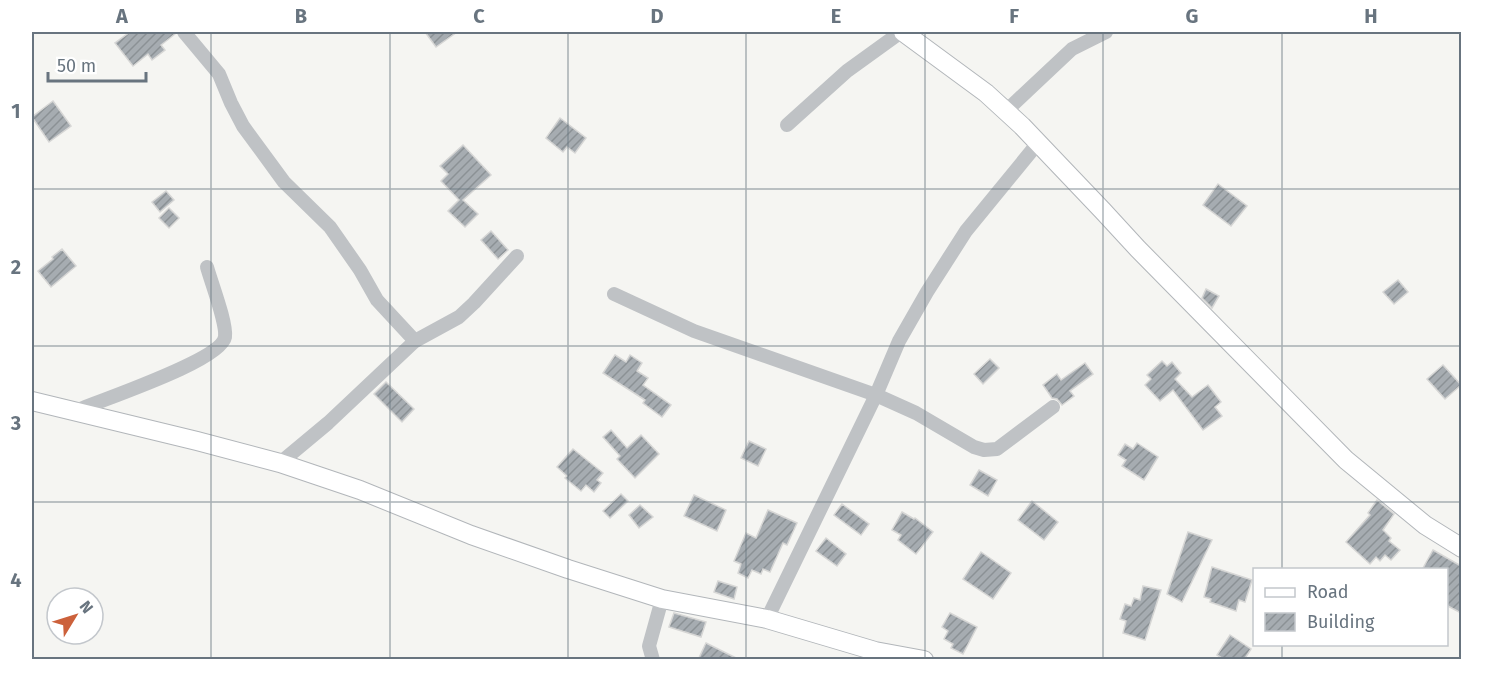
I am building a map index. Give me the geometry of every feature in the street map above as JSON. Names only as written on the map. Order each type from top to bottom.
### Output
[{"type":"main road","points":[[902,32],[986,93],[1006,111],[1138,249],[1347,460],[1425,525],[1461,548]]},
{"type":"main road","points":[[32,401],[280,463],[360,490],[471,535],[662,599],[767,619],[875,651],[924,660]]},
{"type":"street","points":[[184,32],[219,74],[243,126],[284,182],[330,227],[360,270],[377,300],[415,341]]},
{"type":"street","points":[[788,125],[847,71],[902,32]]},
{"type":"street","points":[[1006,111],[1072,49],[1106,32]]},
{"type":"street","points":[[767,619],[876,395],[899,341],[927,291],[966,231],[1038,143]]},
{"type":"street","points":[[280,463],[328,423],[415,341],[459,317],[517,255]]},
{"type":"street","points":[[76,411],[120,395],[209,356],[220,347],[225,339],[225,327],[207,267]]},
{"type":"street","points":[[614,294],[694,331],[876,395],[916,413],[974,447],[984,450],[997,449],[1053,407]]},
{"type":"street","points":[[653,660],[649,646],[662,599]]},
{"type":"building","points":[[130,32],[175,32],[175,34],[161,45],[165,50],[152,60],[148,54],[133,66],[115,43]]},
{"type":"building","points":[[425,32],[457,32],[436,47]]},
{"type":"building","points":[[53,101],[71,126],[49,142],[32,117]]},
{"type":"building","points":[[560,118],[586,138],[575,153],[567,147],[563,152],[546,138]]},
{"type":"building","points":[[463,145],[491,175],[463,200],[478,214],[465,227],[448,211],[459,200],[441,181],[448,174],[440,166]]},
{"type":"building","points":[[1218,184],[1247,206],[1231,226],[1203,205]]},
{"type":"building","points":[[166,191],[174,200],[160,212],[152,202]]},
{"type":"building","points":[[169,208],[179,218],[169,228],[159,218]]},
{"type":"building","points":[[491,231],[508,250],[498,259],[481,240]]},
{"type":"building","points":[[62,249],[76,266],[51,287],[38,271]]},
{"type":"building","points":[[1398,280],[1408,292],[1394,304],[1383,292]]},
{"type":"building","points":[[1206,289],[1219,296],[1212,308],[1202,298]]},
{"type":"building","points":[[615,355],[626,362],[630,355],[642,363],[637,371],[648,378],[643,385],[671,405],[662,417],[643,403],[645,400],[603,373]]},
{"type":"building","points":[[990,359],[999,368],[983,384],[974,374]]},
{"type":"building","points":[[1162,361],[1167,366],[1172,362],[1181,373],[1175,379],[1192,397],[1208,385],[1221,402],[1215,407],[1222,416],[1203,430],[1173,390],[1160,401],[1145,385],[1151,379],[1147,375]]},
{"type":"building","points":[[1085,363],[1093,374],[1070,391],[1074,396],[1062,405],[1057,399],[1052,398],[1043,385],[1057,374],[1061,380]]},
{"type":"building","points":[[1443,365],[1461,385],[1445,399],[1427,379]]},
{"type":"building","points":[[386,382],[414,409],[402,422],[374,394]]},
{"type":"building","points":[[611,430],[627,448],[641,435],[659,454],[635,478],[617,459],[620,456],[603,437]]},
{"type":"building","points":[[749,441],[766,449],[758,466],[741,458]]},
{"type":"building","points":[[1137,443],[1158,457],[1144,480],[1122,466],[1126,460],[1118,455],[1125,444],[1133,449]]},
{"type":"building","points":[[573,449],[603,473],[597,480],[601,483],[594,492],[586,485],[581,491],[565,478],[567,476],[557,467]]},
{"type":"building","points":[[979,470],[997,480],[988,496],[970,485]]},
{"type":"building","points":[[621,494],[628,501],[610,518],[603,511]]},
{"type":"building","points":[[694,495],[726,510],[717,531],[684,516]]},
{"type":"building","points":[[1377,500],[1394,514],[1383,530],[1391,538],[1389,541],[1400,550],[1391,560],[1385,555],[1380,561],[1376,557],[1370,564],[1346,542],[1370,515],[1368,513]]},
{"type":"building","points":[[1032,501],[1058,522],[1044,540],[1018,520]]},
{"type":"building","points":[[842,504],[869,524],[861,535],[834,515]]},
{"type":"building","points":[[640,505],[653,517],[639,528],[629,515]]},
{"type":"building","points":[[768,510],[797,523],[787,545],[783,543],[770,572],[763,569],[761,574],[752,570],[748,578],[738,573],[741,564],[734,561],[746,533],[756,538]]},
{"type":"building","points":[[902,512],[915,518],[933,532],[916,554],[898,540],[901,535],[892,530]]},
{"type":"building","points":[[1188,532],[1212,540],[1182,602],[1167,594]]},
{"type":"building","points":[[826,538],[846,554],[837,566],[816,551]]},
{"type":"building","points":[[1433,550],[1461,566],[1461,613],[1448,606],[1448,568],[1423,568]]},
{"type":"building","points":[[981,552],[1011,573],[993,599],[963,579]]},
{"type":"building","points":[[1212,567],[1252,580],[1245,602],[1239,600],[1236,611],[1210,602],[1211,599],[1204,597]]},
{"type":"building","points":[[718,581],[737,587],[734,599],[714,592]]},
{"type":"building","points":[[1143,586],[1161,590],[1145,640],[1123,633],[1126,621],[1120,619],[1125,604],[1131,606],[1134,598],[1140,600]]},
{"type":"building","points":[[674,613],[706,622],[701,637],[669,627]]},
{"type":"building","points":[[950,613],[977,627],[963,654],[951,648],[953,644],[944,639],[948,631],[942,627]]},
{"type":"building","points":[[1230,635],[1251,649],[1244,660],[1225,660],[1217,655]]},
{"type":"building","points":[[706,643],[740,660],[698,660]]}]
